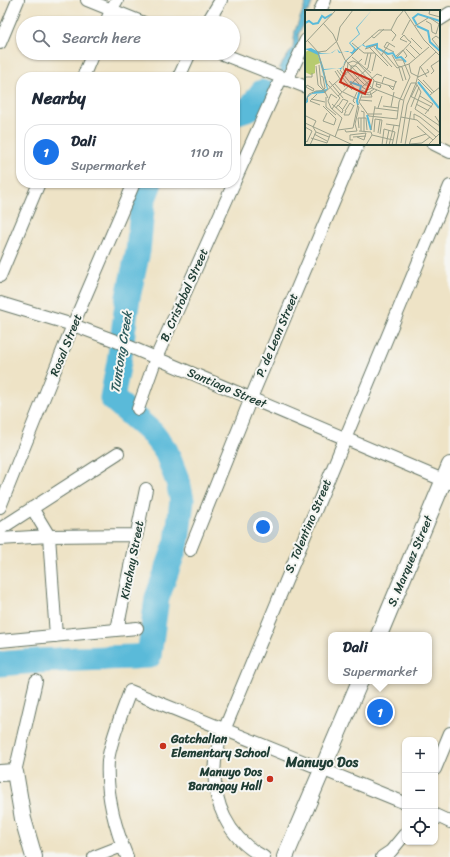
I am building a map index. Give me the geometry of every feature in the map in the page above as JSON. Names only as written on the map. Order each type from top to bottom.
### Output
[{"type":"street","points":[[0,43],[18,0]]},
{"type":"street","points":[[87,0],[114,5],[132,16]]},
{"type":"street","points":[[211,16],[221,0]]},
{"type":"street","points":[[320,10],[325,0]]},
{"type":"street","points":[[109,16],[114,5]]},
{"type":"street","points":[[440,19],[450,13]]},
{"type":"street","points":[[240,168],[279,77],[305,41]]},
{"type":"street","points":[[85,72],[90,60]]},
{"type":"street","points":[[182,72],[187,60]]},
{"type":"street","points":[[237,60],[305,88]]},
{"type":"street","name":"P. de Leon Street","points":[[190,550],[251,398],[358,145]]},
{"type":"street","points":[[436,145],[450,152]]},
{"type":"street","name":"S. Tolentino Street","points":[[264,857],[249,849],[238,838],[226,821],[219,803],[215,784],[215,761],[224,728],[450,186]]},
{"type":"street","points":[[0,276],[37,188]]},
{"type":"street","name":"Rosal Street","points":[[0,507],[73,325],[132,188]]},
{"type":"street","name":"B. Cristobal Street","points":[[138,409],[156,358],[232,188]]},
{"type":"street","name":"Santiago Street","points":[[0,303],[73,325],[116,341],[447,482]]},
{"type":"street","points":[[0,529],[118,453]]},
{"type":"street","name":"S. Marquez Street","points":[[380,632],[447,482],[450,465]]},
{"type":"street","name":"Kinchay Street","points":[[117,630],[146,489]]},
{"type":"street","points":[[32,508],[49,536],[56,636]]},
{"type":"street","points":[[0,538],[136,535]]},
{"type":"street","points":[[0,641],[137,628]]},
{"type":"street","points":[[34,857],[8,773],[36,681]]},
{"type":"street","points":[[285,857],[359,684]]},
{"type":"street","points":[[127,857],[122,846],[111,804],[108,781],[108,760],[130,691],[402,802]]},
{"type":"street","points":[[438,762],[450,733]]},
{"type":"street","points":[[438,816],[450,822]]},
{"type":"street","points":[[382,857],[391,851],[402,838]]},
{"type":"street","points":[[94,857],[122,846]]},
{"type":"water","points":[[307,0],[313,0],[309,10],[305,10],[305,20],[298,35],[299,48],[287,71],[279,68],[293,48],[295,31]]},
{"type":"waterway","name":"Tuntong Creek","points":[[262,92],[284,70],[286,65]]},
{"type":"waterway","name":"Tuntong Creek","points":[[240,111],[250,108],[262,92]]},
{"type":"waterway","name":"Tuntong Creek","points":[[0,664],[149,656],[157,598],[177,542],[182,500],[178,482],[166,451],[152,433],[112,398],[119,362],[128,297],[138,251],[143,201],[148,188]]},
{"type":"place","name":"Dali","points":[[380,712]]},
{"type":"place","name":"Gatchalian Elementary School","points":[[163,746]]},
{"type":"place","name":"Manuyo Dos Barangay Hall","points":[[270,779]]},
{"type":"district","name":"Manuyo Dos","points":[[322,762]]}]
